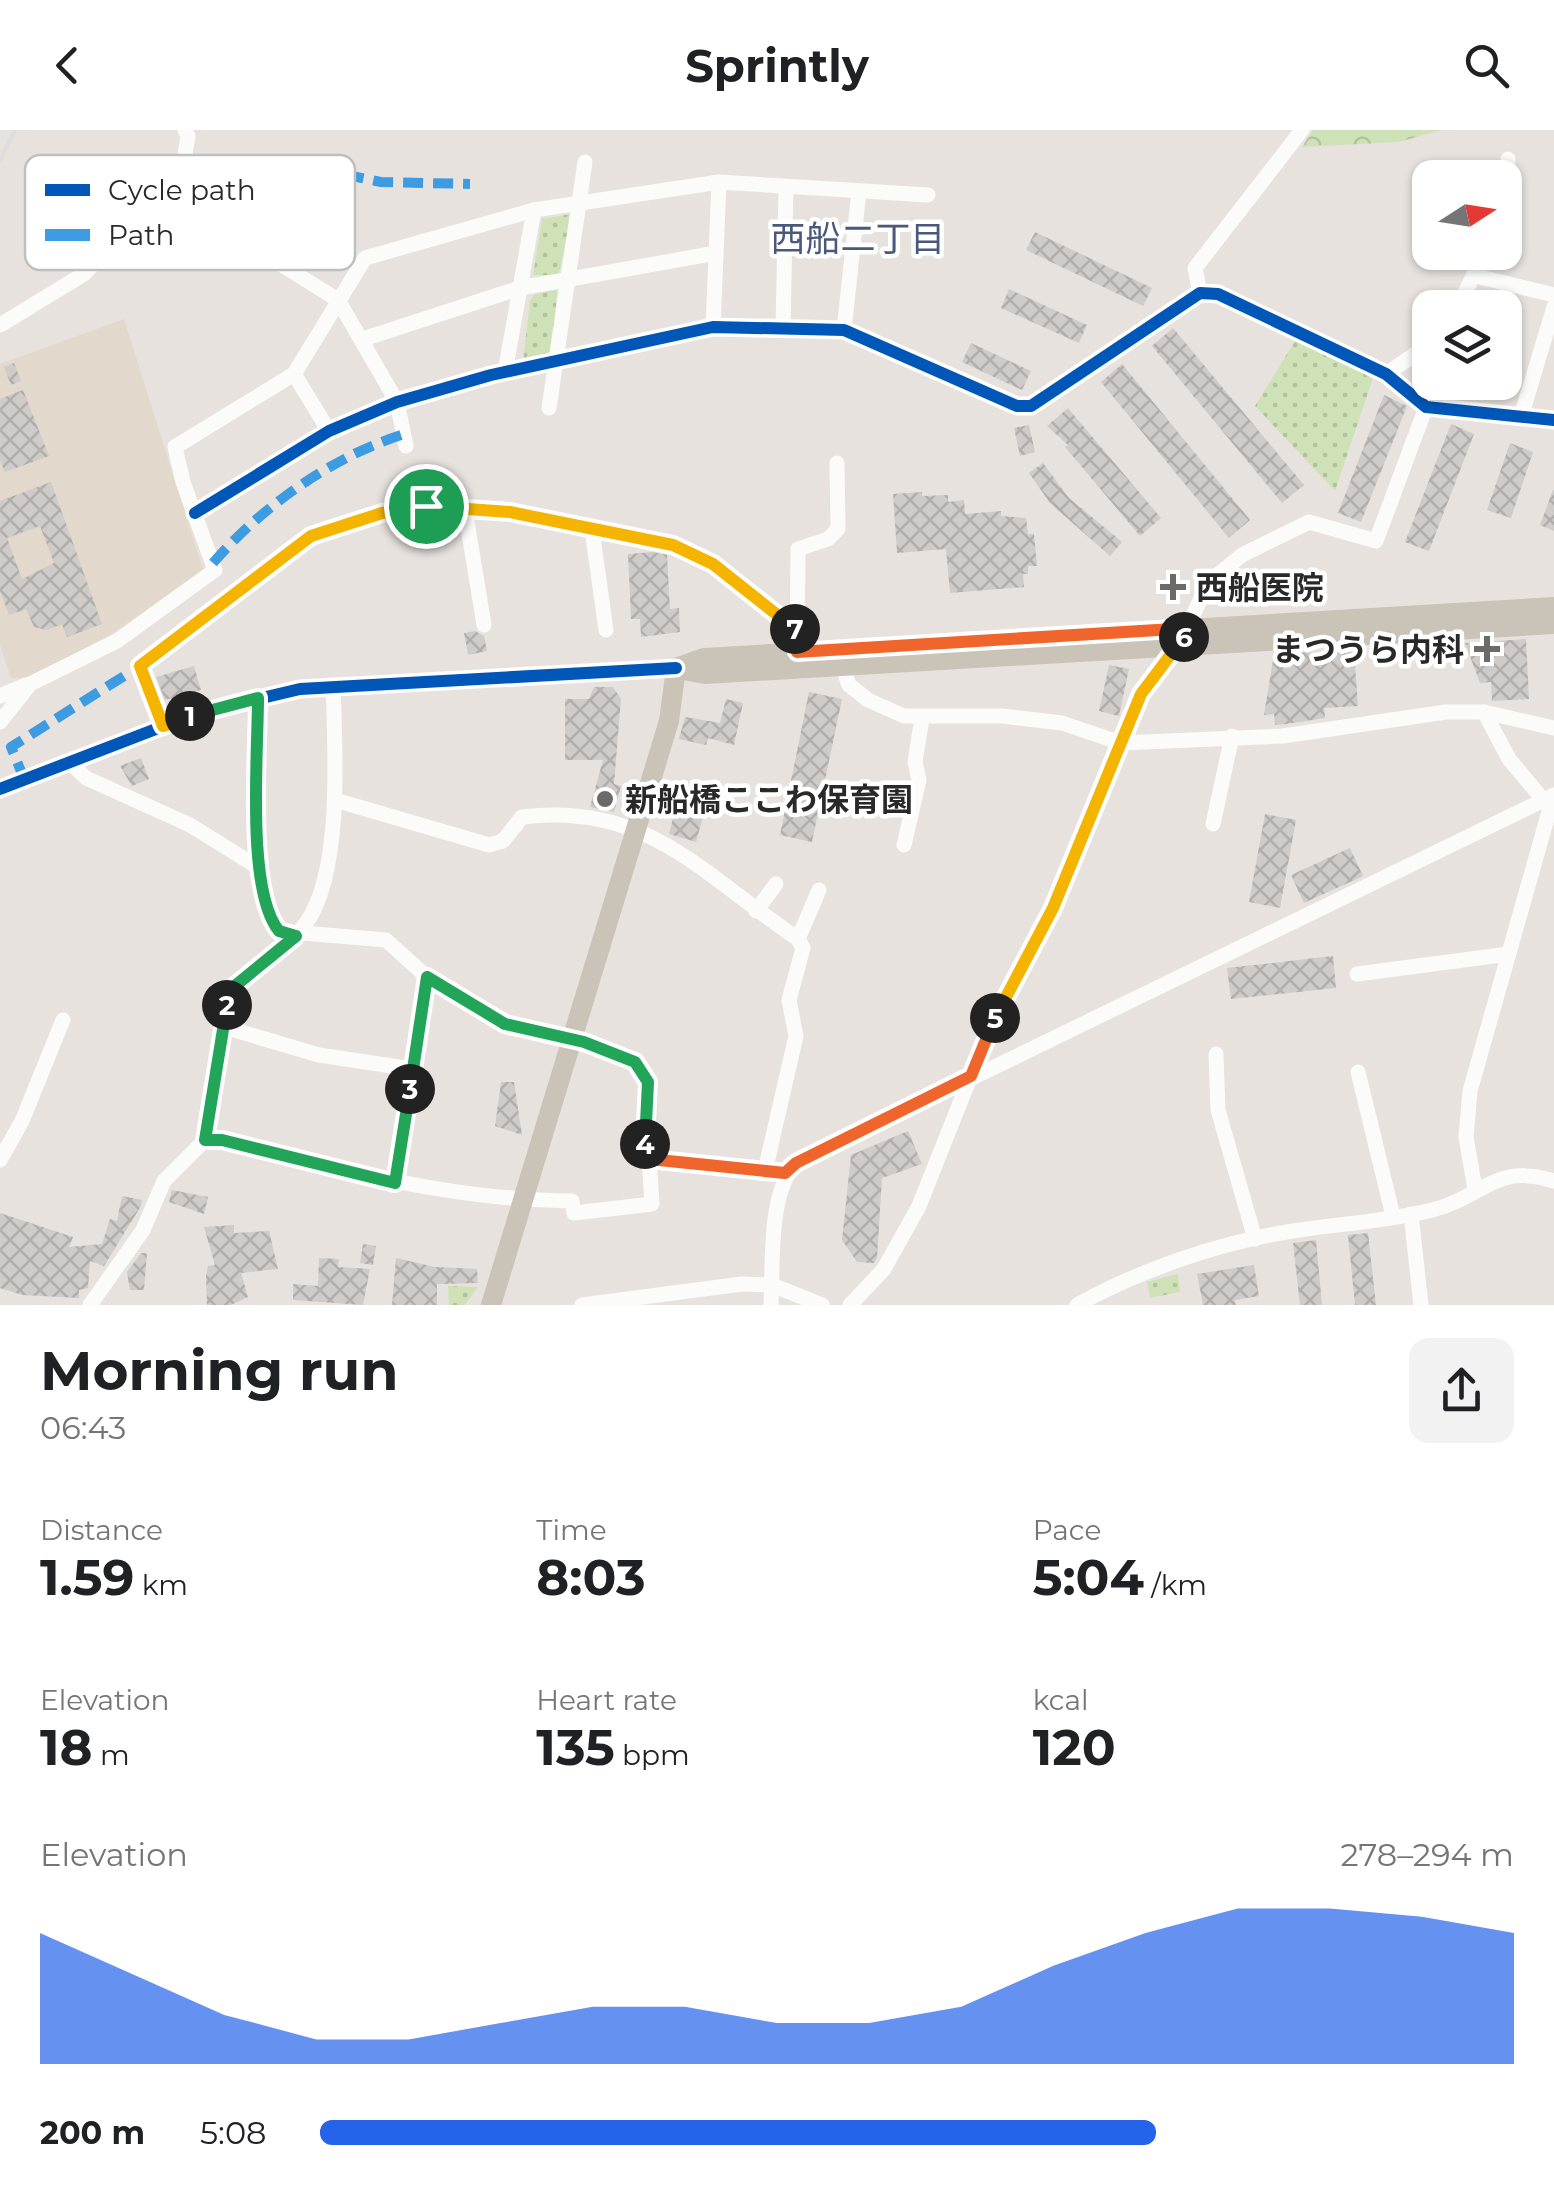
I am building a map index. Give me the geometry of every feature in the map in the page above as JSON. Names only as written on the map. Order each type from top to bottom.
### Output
[{"type":"main road","points":[[676,668],[706,674],[1554,607]]},
{"type":"main road","points":[[676,668],[704,658],[797,652],[1554,624]]},
{"type":"main road","points":[[491,1305],[669,721],[676,668]]},
{"type":"street","points":[[184,130],[188,136],[185,155]]},
{"type":"street","points":[[1200,293],[1195,268],[1302,130]]},
{"type":"street","points":[[549,408],[585,162]]},
{"type":"street","points":[[713,328],[718,182]]},
{"type":"street","points":[[0,696],[116,641],[216,570],[175,447],[294,374],[365,258],[534,210],[718,182],[928,195]]},
{"type":"street","points":[[782,326],[786,187]]},
{"type":"street","points":[[844,330],[859,191]]},
{"type":"street","points":[[506,372],[534,210]]},
{"type":"street","points":[[363,339],[520,288],[716,253]]},
{"type":"street","points":[[0,324],[88,270]]},
{"type":"street","points":[[290,270],[338,300],[397,402],[406,446]]},
{"type":"street","points":[[1468,290],[1478,270]]},
{"type":"street","points":[[1476,276],[1554,295]]},
{"type":"street","points":[[196,513],[329,431],[397,402],[506,372],[713,328],[782,326],[844,330],[1016,406],[1031,406],[1200,293],[1218,294],[1386,374],[1426,407],[1554,420]]},
{"type":"street","points":[[1521,417],[1554,307]]},
{"type":"street","points":[[1386,374],[1412,356]]},
{"type":"street","points":[[294,374],[329,431]]},
{"type":"street","points":[[850,1305],[884,1269],[901,1242],[1008,990],[1053,908],[1141,694],[1185,635],[1200,595],[1209,582],[1242,555],[1309,522],[1376,541],[1426,407]]},
{"type":"street","points":[[797,652],[794,626],[798,549],[828,538],[838,529],[837,464]]},
{"type":"street","points":[[163,726],[140,666],[292,547],[326,530],[382,513],[426,506],[510,512],[690,551],[794,626]]},
{"type":"street","points":[[466,509],[484,625]]},
{"type":"street","points":[[592,530],[606,630]]},
{"type":"street","points":[[842,664],[849,685],[868,700],[904,716],[1002,716],[1062,723],[1120,743],[1283,736],[1446,712],[1484,712],[1554,728]]},
{"type":"street","points":[[0,789],[163,726],[258,698],[332,685],[676,668]]},
{"type":"street","points":[[0,722],[30,684]]},
{"type":"street","points":[[90,1305],[143,1230],[160,1187],[205,1140],[230,990],[296,936],[314,910],[335,800],[332,685]]},
{"type":"street","points":[[205,1140],[222,1140],[395,1183],[526,1200],[572,1200],[574,1213],[652,1204],[649,1159],[642,1136],[648,1082],[642,1070],[621,1054],[505,1024],[427,977],[386,940],[296,936],[279,931],[268,918],[258,868],[258,698]]},
{"type":"street","points":[[1475,1189],[1466,1137],[1470,1091],[1550,808],[1550,797],[1508,759],[1484,712]]},
{"type":"street","points":[[904,845],[919,780],[915,762],[922,718]]},
{"type":"street","points":[[1213,824],[1232,736]]},
{"type":"street","points":[[72,764],[86,778],[155,806],[258,868]]},
{"type":"street","points":[[771,1305],[779,1192],[785,1173],[796,1163],[1550,797]]},
{"type":"street","points":[[335,800],[490,845],[503,840],[522,817],[553,813],[587,815],[634,828],[700,863],[756,911],[798,939],[803,948],[789,1000],[796,1036],[764,1171]]},
{"type":"street","points":[[756,911],[776,884]]},
{"type":"street","points":[[798,939],[819,890]]},
{"type":"street","points":[[1357,974],[1510,954]]},
{"type":"street","points":[[395,1183],[427,977]]},
{"type":"street","points":[[0,1160],[22,1122],[62,1020]]},
{"type":"street","points":[[224,1027],[319,1055],[412,1070]]},
{"type":"street","points":[[1216,1054],[1218,1110],[1254,1239]]},
{"type":"street","points":[[1358,1072],[1394,1216]]},
{"type":"street","points":[[649,1159],[704,1168],[785,1173]]},
{"type":"street","points":[[1076,1305],[1151,1271],[1254,1239],[1412,1214],[1448,1204],[1512,1175],[1554,1181]]},
{"type":"street","points":[[1412,1214],[1421,1305]]},
{"type":"street","points":[[582,1305],[634,1301],[717,1286],[772,1285],[822,1305]]},
{"type":"shaded area","points":[[124,319],[203,570],[113,633],[31,678],[11,678],[0,645],[0,364]]},
{"type":"green space","points":[[1313,130],[1442,130],[1398,142],[1302,147]]},
{"type":"green space","points":[[571,214],[559,275],[533,275],[542,219]]},
{"type":"green space","points":[[557,290],[553,351],[549,357],[523,362],[530,301],[535,294]]},
{"type":"green space","points":[[1295,341],[1374,375],[1335,491],[1255,406]]},
{"type":"green space","points":[[1178,1274],[1180,1292],[1150,1298],[1147,1282]]},
{"type":"green space","points":[[448,1286],[478,1287],[465,1305],[449,1305]]},
{"type":"building","points":[[1035,232],[1152,288],[1143,306],[1026,250]]},
{"type":"building","points":[[1009,289],[1087,325],[1079,343],[1001,308]]},
{"type":"building","points":[[1173,328],[1304,485],[1282,503],[1152,346]]},
{"type":"building","points":[[971,343],[1031,371],[1022,390],[962,362]]},
{"type":"building","points":[[14,363],[21,381],[11,385],[4,367]]},
{"type":"building","points":[[1122,364],[1250,520],[1229,538],[1101,382]]},
{"type":"building","points":[[23,390],[49,456],[5,472],[0,460],[0,399]]},
{"type":"building","points":[[1384,395],[1407,406],[1361,522],[1338,513]]},
{"type":"building","points":[[1068,408],[1161,518],[1140,536],[1065,447],[1068,445],[1047,426]]},
{"type":"building","points":[[1451,424],[1474,434],[1429,551],[1405,542]]},
{"type":"building","points":[[1029,425],[1035,452],[1020,456],[1014,428]]},
{"type":"building","points":[[1510,443],[1533,452],[1511,518],[1487,510]]},
{"type":"building","points":[[1043,463],[1069,498],[1122,542],[1110,556],[1050,503],[1029,473]]},
{"type":"building","points":[[51,482],[102,624],[67,637],[62,624],[47,630],[34,627],[26,609],[9,615],[0,591],[0,501]],"holes":[[[40,526],[54,563],[22,579],[7,538]]]},
{"type":"building","points":[[1554,490],[1554,531],[1540,525]]},
{"type":"building","points":[[922,492],[922,496],[948,495],[948,502],[964,500],[965,514],[1001,511],[1001,516],[1026,518],[1028,534],[1034,534],[1037,566],[1028,566],[1028,574],[1023,574],[1024,587],[950,593],[946,549],[897,553],[893,494]]},
{"type":"building","points":[[628,554],[667,555],[670,609],[679,608],[680,632],[641,637],[640,619],[631,619]]},
{"type":"building","points":[[475,631],[484,636],[487,651],[468,655],[464,633]]},
{"type":"building","points":[[1526,639],[1529,699],[1492,701],[1491,682],[1480,683],[1465,643]]},
{"type":"building","points":[[1354,650],[1358,706],[1324,708],[1325,718],[1286,724],[1275,725],[1274,714],[1264,715],[1274,654]]},
{"type":"building","points":[[1109,665],[1129,669],[1119,716],[1099,711]]},
{"type":"building","points":[[194,666],[201,690],[165,700],[156,677]]},
{"type":"building","points":[[594,687],[613,687],[621,699],[614,784],[621,786],[614,812],[590,807],[603,760],[565,760],[565,699],[589,699]]},
{"type":"building","points":[[809,692],[842,699],[812,842],[780,835]]},
{"type":"building","points":[[726,699],[743,703],[734,745],[708,738],[706,745],[679,739],[685,717],[720,723]]},
{"type":"building","points":[[141,758],[149,779],[132,786],[120,766]]},
{"type":"building","points":[[678,798],[706,805],[696,842],[669,834]]},
{"type":"building","points":[[1265,814],[1296,820],[1280,908],[1249,902]]},
{"type":"building","points":[[1350,848],[1363,876],[1304,903],[1291,875]]},
{"type":"building","points":[[1333,956],[1336,988],[1231,999],[1227,968]]},
{"type":"building","points":[[501,1082],[514,1082],[522,1135],[495,1126]]},
{"type":"building","points":[[908,1131],[922,1164],[882,1178],[877,1258],[874,1263],[857,1262],[842,1240],[851,1155]]},
{"type":"building","points":[[172,1190],[208,1197],[204,1214],[169,1202]]},
{"type":"building","points":[[122,1196],[142,1200],[141,1206],[104,1266],[90,1261],[88,1288],[79,1290],[79,1298],[22,1295],[0,1288],[0,1213],[73,1237],[69,1247],[102,1244],[110,1219],[117,1221]]},
{"type":"building","points":[[234,1225],[234,1233],[269,1231],[278,1269],[241,1273],[248,1297],[231,1305],[207,1305],[208,1266],[215,1265],[204,1227]]},
{"type":"building","points":[[1368,1233],[1376,1305],[1355,1305],[1348,1235]]},
{"type":"building","points":[[1316,1240],[1322,1305],[1300,1305],[1293,1243]]},
{"type":"building","points":[[363,1244],[376,1246],[373,1265],[360,1263]]},
{"type":"building","points":[[141,1253],[147,1253],[144,1290],[130,1290],[127,1272]]},
{"type":"building","points":[[319,1258],[339,1259],[338,1267],[370,1269],[363,1305],[293,1300],[293,1284],[318,1286]]},
{"type":"building","points":[[396,1258],[435,1267],[477,1269],[478,1283],[437,1284],[437,1305],[392,1305]]},
{"type":"building","points":[[1254,1265],[1259,1296],[1235,1300],[1236,1305],[1203,1305],[1197,1274]]},
{"type":"railway","points":[[0,161],[15,130]]},
{"type":"marked path","points":[[355,177],[381,182],[470,184]]},
{"type":"marked path","points":[[213,563],[253,522],[300,486],[351,456],[404,434]]},
{"type":"marked path","points":[[25,781],[11,747],[140,666]]},
{"type":"cycle path","points":[[195,513],[329,431],[397,402],[491,375],[713,327],[844,330],[1017,406],[1031,406],[1200,293],[1218,294],[1386,374],[1426,407],[1554,420]]},
{"type":"cycle path","points":[[0,789],[195,714],[300,689],[676,668]]},
{"type":"place","name":"西船医院","points":[[1173,587]]},
{"type":"place","name":"まつうら内科","points":[[1487,649]]},
{"type":"place","name":"新船橋ここわ保育園","points":[[605,799]]},
{"type":"district","name":"西船二丁目","points":[[858,238]]},
{"type":"route","points":[[426,506],[510,512],[646,538],[690,551],[794,626],[797,652],[1190,628],[1173,656],[1141,694],[1053,908],[1008,990],[971,1076],[796,1163],[785,1173],[704,1168],[649,1159],[642,1136],[648,1082],[635,1062],[584,1042],[505,1024],[427,977],[395,1183],[222,1140],[205,1140],[230,990],[296,936],[279,931],[268,918],[263,900],[258,868],[258,698],[163,726],[140,666],[311,536],[382,513],[426,506]]}]
